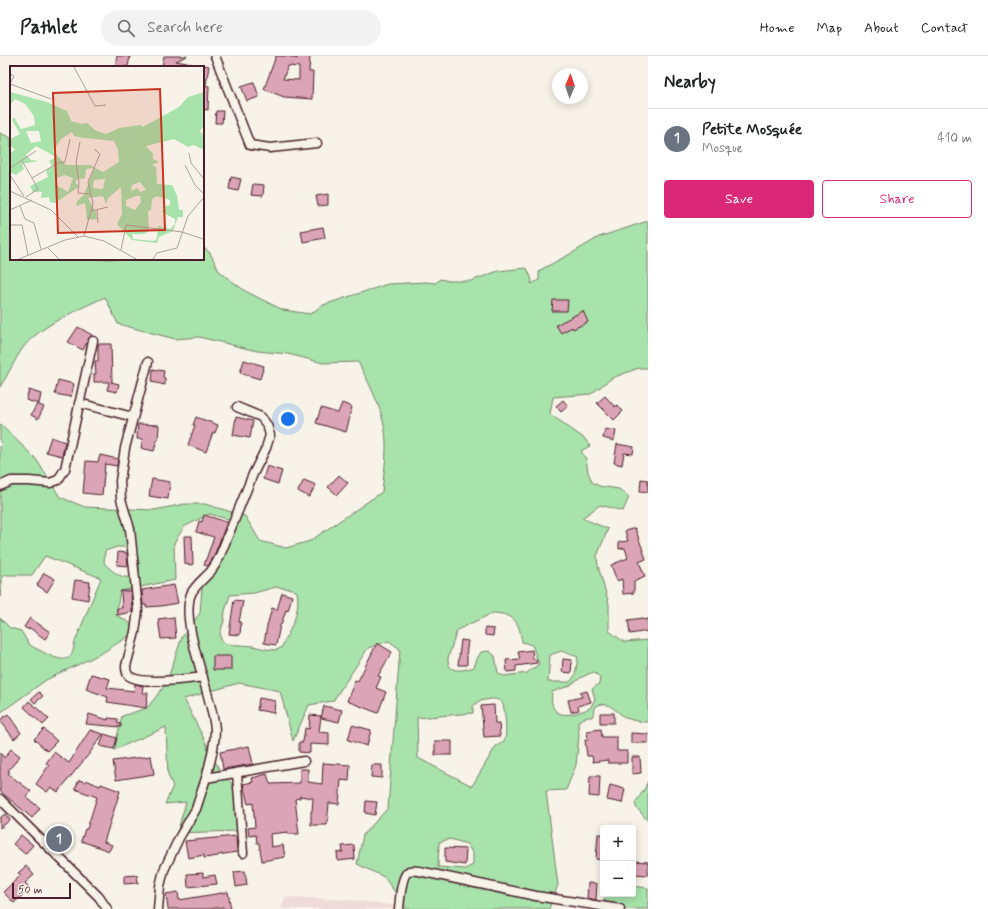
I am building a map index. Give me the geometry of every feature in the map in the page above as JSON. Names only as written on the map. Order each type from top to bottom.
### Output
[{"type":"street","points":[[215,56],[250,145],[270,148],[317,143]]},
{"type":"street","points":[[0,486],[11,481],[29,481],[50,484],[58,480],[65,469],[93,341]]},
{"type":"street","points":[[148,362],[125,448],[120,481],[121,499],[130,529],[138,610],[136,632],[126,670],[128,674],[134,678],[147,681],[170,681],[203,677]]},
{"type":"street","points":[[79,403],[133,417]]},
{"type":"street","points":[[158,909],[160,886],[164,870],[179,838],[196,808],[212,757],[215,731],[190,623],[188,606],[191,593],[211,570],[219,558],[253,474],[266,448],[270,435],[266,424],[260,417],[237,407]]},
{"type":"street","points":[[206,778],[304,761]]},
{"type":"street","points":[[237,773],[243,853]]},
{"type":"street","points":[[0,799],[99,898],[107,909]]},
{"type":"street","points":[[399,909],[403,880],[406,874],[410,871],[419,871],[536,896],[620,909]]},
{"type":"shaded area","points":[[285,897],[352,900],[399,906],[399,909],[281,909]]},
{"type":"green space","points":[[0,133],[10,138],[10,260],[204,260],[204,248],[210,253],[219,271],[245,291],[283,310],[310,314],[323,305],[388,284],[426,282],[436,283],[440,279],[449,281],[471,281],[498,271],[525,268],[528,270],[532,280],[531,284],[539,280],[539,272],[542,269],[599,237],[648,221],[648,368],[639,368],[612,378],[591,394],[553,397],[550,414],[585,439],[590,446],[581,451],[586,459],[588,472],[592,482],[599,486],[619,489],[629,497],[623,511],[600,505],[582,518],[608,529],[597,556],[598,566],[609,604],[609,631],[624,642],[648,640],[648,722],[626,718],[605,704],[596,706],[592,717],[587,717],[578,721],[579,736],[576,765],[566,790],[546,791],[558,885],[549,909],[407,909],[384,877],[357,864],[363,835],[388,808],[400,649],[389,641],[368,648],[333,701],[309,705],[293,741],[280,691],[239,683],[184,699],[220,771],[234,786],[237,831],[177,833],[186,802],[165,804],[173,786],[168,775],[166,727],[114,750],[122,716],[147,708],[166,684],[182,637],[200,613],[202,587],[231,520],[209,514],[184,527],[174,543],[175,580],[120,591],[116,615],[140,629],[102,653],[46,680],[0,713],[0,618],[10,628],[21,631],[31,646],[57,658],[67,659],[73,651],[74,644],[101,578],[45,556],[32,575],[3,575],[0,597],[0,446],[2,444],[0,442],[0,424],[36,459],[60,497],[85,507],[154,510],[185,504],[205,504],[245,516],[260,541],[286,548],[310,541],[382,492],[386,454],[386,437],[378,404],[358,362],[323,363],[288,354],[257,351],[199,337],[175,339],[118,324],[105,297],[49,325],[30,340],[22,349],[0,387]],"holes":[[[117,547],[134,547],[139,562],[139,573],[132,577],[126,577],[116,573],[104,563],[105,551]],[[276,587],[292,589],[297,592],[298,599],[296,614],[281,648],[276,650],[253,646],[226,644],[221,640],[220,633],[230,595],[254,593]],[[493,613],[511,617],[517,624],[522,642],[532,645],[539,664],[527,673],[504,676],[498,673],[495,656],[489,651],[481,652],[474,667],[462,670],[453,669],[448,663],[448,658],[457,630]],[[561,651],[578,657],[575,675],[570,682],[548,682],[550,655]],[[593,672],[600,677],[599,684],[592,689],[595,699],[590,708],[569,714],[558,712],[554,708],[552,702],[552,692],[569,686],[582,677]],[[495,699],[502,703],[504,709],[506,735],[504,741],[496,746],[472,786],[418,758],[417,718],[473,713],[473,706],[479,701]],[[450,839],[467,844],[473,854],[473,865],[465,869],[438,867],[439,842]]]},
{"type":"green space","points":[[648,781],[648,821],[636,807],[635,803]]},
{"type":"green space","points":[[636,886],[648,888],[648,909],[602,909],[605,897],[636,897]]},
{"type":"building","points":[[117,56],[130,56],[128,66],[115,66]]},
{"type":"building","points":[[164,56],[187,56],[176,61],[192,64],[192,66],[162,66]]},
{"type":"building","points":[[276,56],[289,56],[297,59],[297,56],[310,56],[309,72],[313,72],[312,99],[284,97],[264,89]],"holes":[[[288,66],[299,67],[299,80],[283,79]]]},
{"type":"building","points":[[203,66],[209,66],[206,85],[204,84]]},
{"type":"building","points":[[254,82],[259,97],[247,101],[241,86]]},
{"type":"building","points":[[204,85],[209,86],[208,110],[204,109]]},
{"type":"building","points":[[216,111],[223,111],[222,123],[215,123]]},
{"type":"building","points":[[231,177],[241,179],[238,191],[229,189]]},
{"type":"building","points":[[253,184],[264,185],[263,196],[251,195]]},
{"type":"building","points":[[328,194],[328,205],[318,206],[316,196]]},
{"type":"building","points":[[323,227],[325,238],[303,242],[301,231]]},
{"type":"building","points":[[553,300],[568,300],[567,311],[552,311]]},
{"type":"building","points":[[583,311],[588,322],[573,329],[572,327],[561,333],[556,325]]},
{"type":"building","points":[[78,327],[92,335],[83,350],[68,342]]},
{"type":"building","points":[[98,344],[111,344],[111,382],[119,384],[117,392],[107,390],[109,382],[94,382],[94,374],[96,374],[95,361],[98,361]]},
{"type":"building","points":[[244,360],[264,366],[260,379],[240,373]]},
{"type":"building","points":[[153,369],[164,371],[163,377],[165,378],[165,385],[152,382]]},
{"type":"building","points":[[58,380],[74,384],[71,397],[55,394]]},
{"type":"building","points":[[29,390],[41,394],[39,404],[26,400]]},
{"type":"building","points":[[605,396],[615,407],[617,405],[623,411],[614,420],[597,403]]},
{"type":"building","points":[[563,400],[568,406],[561,412],[556,406]]},
{"type":"building","points":[[342,403],[352,407],[346,432],[316,423],[321,408],[338,413]]},
{"type":"building","points":[[37,404],[44,407],[38,419],[31,415]]},
{"type":"building","points":[[196,417],[218,425],[215,433],[213,432],[206,452],[188,445],[195,425],[193,425]]},
{"type":"building","points":[[236,417],[253,421],[250,438],[233,435]]},
{"type":"building","points":[[138,424],[159,425],[158,440],[154,451],[141,448],[143,439],[137,439]]},
{"type":"building","points":[[605,429],[616,431],[614,441],[603,438]]},
{"type":"building","points":[[51,437],[65,442],[62,456],[46,452]]},
{"type":"building","points":[[617,444],[634,447],[633,454],[624,453],[622,465],[614,463]]},
{"type":"building","points":[[100,455],[118,459],[117,466],[105,464],[102,495],[83,493],[86,461],[98,462]]},
{"type":"building","points":[[267,466],[282,471],[278,484],[263,479]]},
{"type":"building","points":[[339,475],[348,483],[337,495],[328,487]]},
{"type":"building","points":[[152,479],[170,482],[168,499],[149,496]]},
{"type":"building","points":[[641,479],[648,480],[648,492],[640,491]]},
{"type":"building","points":[[304,480],[316,485],[309,497],[298,491]]},
{"type":"building","points":[[204,515],[227,522],[214,556],[208,566],[204,565],[214,537],[196,532],[199,521],[202,522]]},
{"type":"building","points":[[635,528],[646,559],[639,562],[645,576],[634,581],[634,593],[623,594],[622,579],[617,581],[611,565],[628,558],[625,548],[619,549],[619,542],[628,541],[625,531]]},
{"type":"building","points":[[184,536],[192,536],[193,565],[185,564]]},
{"type":"building","points":[[118,552],[127,553],[128,566],[117,565]]},
{"type":"building","points":[[44,573],[55,579],[47,592],[37,585]]},
{"type":"building","points":[[75,580],[90,582],[88,600],[72,597]]},
{"type":"building","points":[[174,585],[178,603],[146,607],[146,605],[143,605],[142,590]]},
{"type":"building","points":[[121,591],[131,591],[132,612],[117,615],[117,608],[122,608]]},
{"type":"building","points":[[282,593],[292,596],[288,611],[286,610],[280,625],[276,645],[264,643],[272,608],[277,610]]},
{"type":"building","points":[[234,600],[243,601],[239,622],[241,623],[240,635],[229,634]]},
{"type":"building","points":[[174,617],[176,638],[161,639],[158,619]]},
{"type":"building","points":[[30,618],[50,632],[45,639],[30,628],[29,630],[24,627]]},
{"type":"building","points":[[643,618],[643,620],[648,619],[648,631],[630,634],[628,620]]},
{"type":"building","points":[[485,628],[494,629],[493,636],[485,635]]},
{"type":"building","points":[[461,640],[468,641],[466,656],[467,665],[458,665]]},
{"type":"building","points":[[377,643],[392,652],[378,676],[381,677],[376,688],[386,692],[378,713],[347,701],[355,680],[358,681]]},
{"type":"building","points":[[532,650],[533,659],[536,659],[537,663],[516,666],[516,671],[507,672],[506,660],[520,659],[518,652]]},
{"type":"building","points":[[213,656],[231,656],[231,670],[213,670]]},
{"type":"building","points":[[563,659],[572,660],[571,673],[562,672]]},
{"type":"building","points":[[91,674],[110,679],[107,688],[134,691],[135,684],[143,686],[142,693],[148,693],[146,708],[107,702],[108,697],[86,689]]},
{"type":"building","points":[[587,691],[591,702],[578,706],[579,710],[571,712],[568,700],[582,697],[580,693]]},
{"type":"building","points":[[39,692],[43,696],[35,703],[31,699]]},
{"type":"building","points":[[259,698],[275,701],[274,713],[257,710]]},
{"type":"building","points":[[29,701],[49,719],[43,725],[24,707]]},
{"type":"building","points":[[494,705],[495,723],[499,723],[500,736],[484,737],[481,706]]},
{"type":"building","points":[[324,706],[342,710],[339,722],[321,718]]},
{"type":"building","points":[[600,713],[614,713],[614,723],[600,723]]},
{"type":"building","points":[[8,714],[21,733],[14,739],[0,720]]},
{"type":"building","points":[[89,714],[108,720],[108,718],[118,719],[117,723],[121,724],[121,727],[86,724]]},
{"type":"building","points":[[310,715],[321,716],[319,732],[329,733],[329,745],[310,744],[310,753],[299,752],[299,742],[303,742],[305,728],[309,729]]},
{"type":"building","points":[[352,725],[371,730],[367,746],[348,740]]},
{"type":"building","points":[[44,729],[57,741],[47,751],[34,739]]},
{"type":"building","points":[[601,729],[602,737],[617,737],[617,751],[627,751],[627,763],[608,763],[608,760],[593,762],[592,756],[587,756],[585,740],[588,740],[587,731]]},
{"type":"building","points":[[90,730],[103,734],[58,792],[51,787],[47,792],[36,784],[49,765],[46,763],[54,752],[69,763]]},
{"type":"building","points":[[631,733],[648,734],[648,743],[631,743]]},
{"type":"building","points":[[104,734],[117,738],[114,749],[100,746]]},
{"type":"building","points":[[435,741],[452,741],[452,755],[435,755]]},
{"type":"building","points":[[249,746],[253,764],[223,769],[220,752]]},
{"type":"building","points":[[11,749],[20,756],[8,771],[10,772],[8,774],[31,791],[26,797],[40,808],[32,818],[0,791],[0,752],[4,758]]},
{"type":"building","points":[[151,756],[154,774],[116,780],[113,761]]},
{"type":"building","points":[[632,757],[640,757],[641,773],[632,774]]},
{"type":"building","points":[[323,763],[350,765],[349,781],[341,780],[339,804],[329,803],[327,825],[311,825],[313,798],[300,796],[300,798],[295,799],[299,834],[288,834],[288,832],[270,834],[271,847],[283,845],[285,857],[262,861],[256,835],[249,836],[248,828],[255,827],[253,803],[248,804],[243,784],[253,782],[252,778],[267,774],[270,784],[300,783],[300,769],[308,769],[308,782],[322,784]]},
{"type":"building","points":[[372,765],[382,765],[382,778],[371,777]]},
{"type":"building","points":[[590,776],[600,776],[599,797],[589,796]]},
{"type":"building","points":[[79,780],[85,782],[86,780],[100,786],[101,784],[120,791],[104,842],[112,845],[109,851],[81,841],[85,829],[87,829],[97,797],[75,789]]},
{"type":"building","points":[[610,785],[625,789],[622,803],[607,800]]},
{"type":"building","points":[[366,801],[377,802],[375,815],[365,813]]},
{"type":"building","points":[[5,814],[10,820],[0,828],[0,818]]},
{"type":"building","points":[[51,831],[70,839],[67,847],[47,838]]},
{"type":"building","points":[[598,834],[600,834],[600,860],[596,859]]},
{"type":"building","points":[[21,835],[33,845],[25,854],[13,844]]},
{"type":"building","points":[[236,836],[237,852],[204,858],[204,855],[188,858],[185,841]]},
{"type":"building","points":[[354,845],[355,859],[338,861],[337,853],[343,852],[342,846]]},
{"type":"building","points":[[445,848],[466,849],[465,865],[445,862]]},
{"type":"building","points":[[636,861],[648,862],[648,875],[636,874]]},
{"type":"building","points":[[26,866],[34,875],[25,883],[30,888],[14,903],[3,892],[21,875],[18,873]]},
{"type":"building","points":[[245,871],[247,885],[236,887],[234,872]]},
{"type":"building","points":[[203,873],[203,877],[215,875],[217,884],[188,887],[187,874]]},
{"type":"building","points":[[137,875],[138,883],[124,884],[124,876]]},
{"type":"building","points":[[588,883],[597,884],[596,900],[587,898]]},
{"type":"building","points":[[178,892],[179,900],[228,892],[231,909],[224,909],[223,907],[210,909],[168,909],[166,894]]},
{"type":"place","name":"Petite Mosquée","points":[[59,839]]}]
